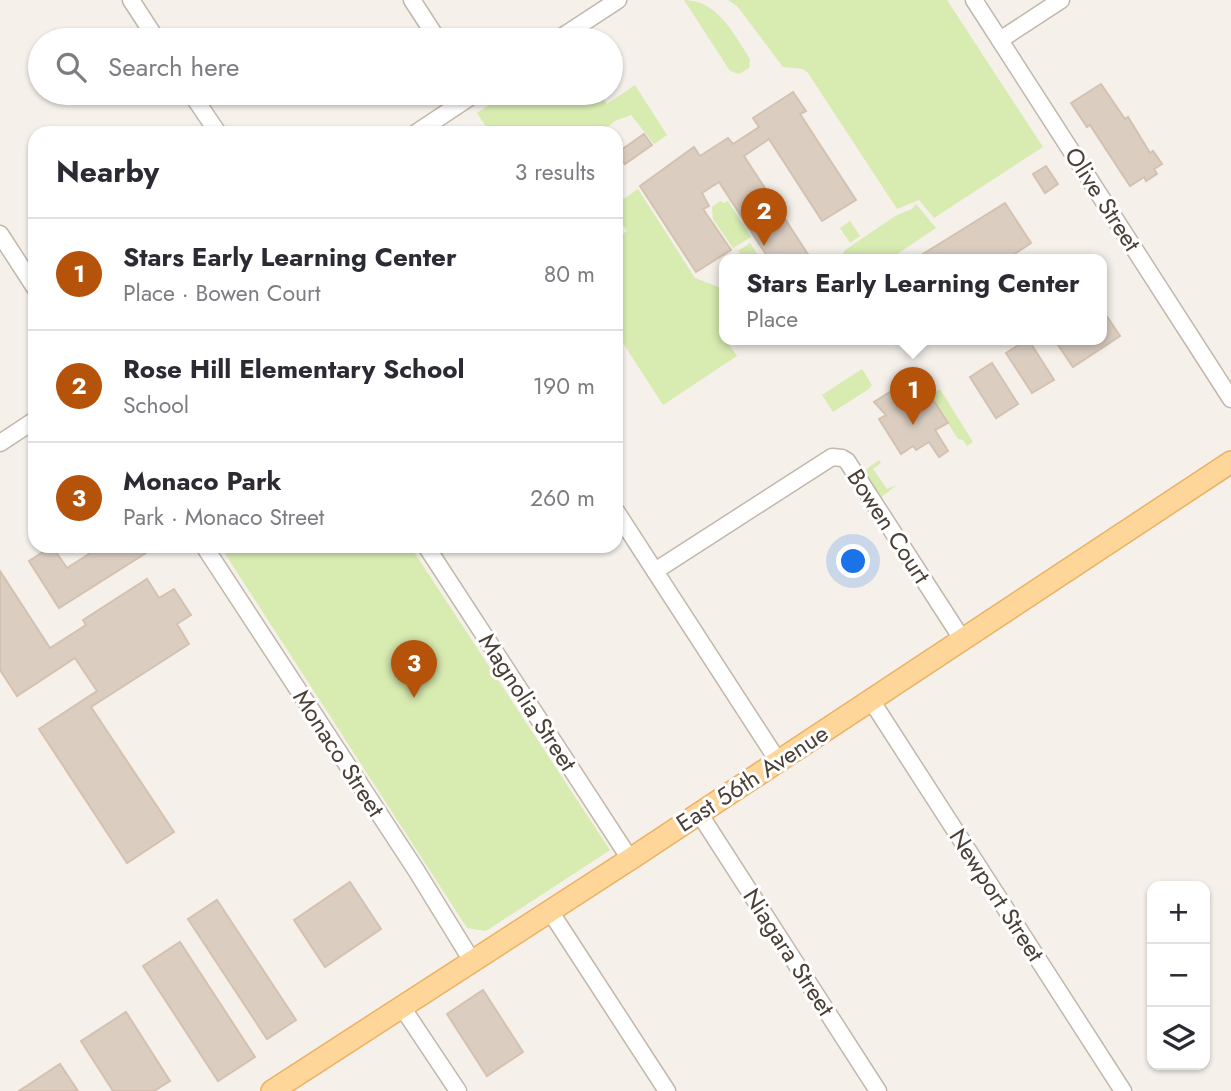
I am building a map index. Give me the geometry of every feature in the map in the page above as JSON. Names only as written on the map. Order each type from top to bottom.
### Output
[{"type":"main road","name":"East 56th Avenue","points":[[272,1091],[630,859],[1231,462]]},
{"type":"street","points":[[131,0],[149,28]]},
{"type":"street","points":[[412,0],[430,28]]},
{"type":"street","points":[[575,28],[618,0]]},
{"type":"street","name":"Olive Street","points":[[974,0],[1231,399]]},
{"type":"street","points":[[1000,40],[1061,0]]},
{"type":"street","points":[[199,105],[213,126]]},
{"type":"street","points":[[426,126],[457,105]]},
{"type":"street","points":[[0,234],[28,277]]},
{"type":"street","points":[[0,443],[28,425]]},
{"type":"street","name":"Bowen Court","points":[[655,571],[832,457],[840,457],[847,461],[962,639]]},
{"type":"street","points":[[623,522],[778,761]]},
{"type":"street","name":"Monaco Street","points":[[209,553],[416,870],[472,961]]},
{"type":"street","name":"Magnolia Street","points":[[431,553],[630,859]]},
{"type":"street","name":"Newport Street","points":[[871,700],[1123,1091]]},
{"type":"street","name":"Niagara Street","points":[[699,813],[878,1091]]},
{"type":"street","points":[[550,911],[667,1091]]},
{"type":"street","points":[[402,1007],[458,1091]]},
{"type":"green space","points":[[684,0],[706,6],[723,20],[750,59],[749,68],[739,74],[730,71]]},
{"type":"green space","points":[[728,0],[947,0],[1043,147],[934,218],[919,200],[897,209],[808,73],[803,69],[783,67],[737,6]]},
{"type":"green space","points":[[635,85],[667,135],[654,144],[631,115],[609,126],[485,126],[477,113],[489,105],[623,105],[623,93]]},
{"type":"green space","points":[[638,189],[695,278],[719,287],[719,345],[729,345],[737,356],[663,405],[623,343],[623,234],[627,231],[623,225],[623,199]]},
{"type":"green space","points":[[720,201],[728,201],[751,237],[733,248],[713,219],[712,207]]},
{"type":"green space","points":[[916,204],[936,228],[897,254],[843,254],[897,215],[912,209]]},
{"type":"green space","points":[[850,221],[860,236],[850,243],[840,228]]},
{"type":"green space","points":[[750,243],[758,254],[740,254],[738,251]]},
{"type":"green space","points":[[862,369],[872,385],[833,412],[822,395]]},
{"type":"green space","points":[[940,389],[973,442],[967,446],[963,440],[958,439],[928,391],[932,394]]},
{"type":"green space","points":[[879,460],[881,463],[873,469],[887,489],[897,485],[881,497],[864,471]]},
{"type":"green space","points":[[225,553],[415,553],[610,850],[486,931],[467,928]]},
{"type":"building","points":[[1101,84],[1125,119],[1128,117],[1150,153],[1153,151],[1162,164],[1154,169],[1157,174],[1146,181],[1144,177],[1130,186],[1090,125],[1087,127],[1071,103]]},
{"type":"building","points":[[793,92],[806,111],[800,114],[856,200],[822,221],[769,139],[744,156],[808,254],[766,254],[719,182],[702,193],[709,206],[703,209],[731,250],[719,254],[719,258],[696,272],[640,186],[694,147],[700,156],[728,138],[733,144],[759,127],[753,118]]},
{"type":"building","points":[[644,134],[652,145],[625,164],[623,149]]},
{"type":"building","points":[[1046,166],[1058,184],[1045,193],[1033,174]]},
{"type":"building","points":[[1005,203],[1031,243],[1014,254],[923,254]]},
{"type":"building","points":[[1107,316],[1120,336],[1107,345]]},
{"type":"building","points":[[1019,345],[1032,345],[1054,380],[1032,393],[1006,353]]},
{"type":"building","points":[[1058,345],[1106,345],[1073,367]]},
{"type":"building","points":[[992,363],[1018,404],[996,418],[970,377]]},
{"type":"building","points":[[901,385],[913,398],[926,389],[948,423],[935,430],[948,451],[939,457],[929,442],[916,450],[913,446],[901,454],[879,419],[886,415],[874,402]]},
{"type":"building","points":[[41,553],[57,553],[67,568],[88,553],[146,553],[59,608],[29,561]]},
{"type":"building","points":[[0,571],[50,648],[86,625],[83,620],[147,579],[159,598],[174,589],[191,615],[177,624],[189,644],[91,707],[174,832],[127,863],[39,729],[97,691],[75,658],[17,696],[0,670]]},
{"type":"building","points":[[350,882],[381,929],[325,967],[294,920]]},
{"type":"building","points":[[217,900],[296,1020],[267,1039],[188,919]]},
{"type":"building","points":[[180,942],[255,1057],[218,1081],[143,966]]},
{"type":"building","points":[[483,990],[523,1052],[487,1076],[447,1014]]},
{"type":"building","points":[[126,1012],[170,1081],[154,1091],[113,1091],[81,1041]]},
{"type":"building","points":[[60,1064],[78,1091],[19,1091]]},
{"type":"place","name":"Rose Hill Elementary School","points":[[764,246]]},
{"type":"place","name":"Stars Early Learning Center","points":[[913,425]]},
{"type":"place","name":"Monaco Park","points":[[414,698]]}]
